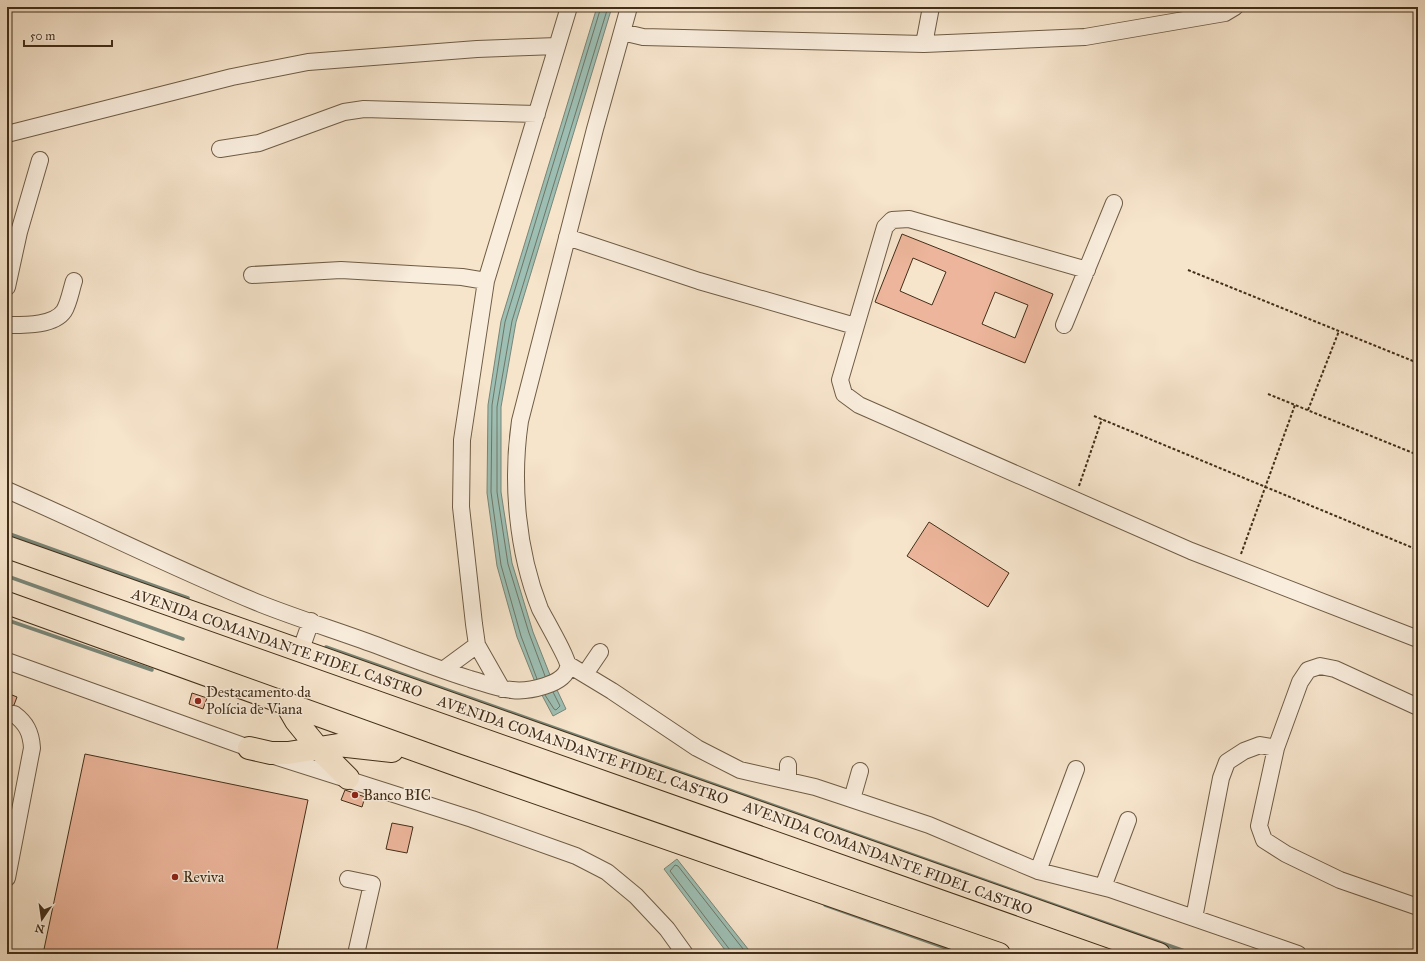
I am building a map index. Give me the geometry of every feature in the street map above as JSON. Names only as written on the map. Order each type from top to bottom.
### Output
[{"type":"highway","name":"AVENIDA COMANDANTE FIDEL CASTRO","points":[[7,547],[300,652],[1158,954]]},
{"type":"highway","points":[[7,603],[286,702],[457,765],[994,953]]},
{"type":"highway","points":[[286,702],[296,721],[318,748],[348,778]]},
{"type":"highway","points":[[272,753],[281,750],[292,743],[297,730],[296,721]]},
{"type":"highway","points":[[249,748],[272,753],[288,753],[338,745],[357,746],[408,753],[457,765]]},
{"type":"street","points":[[502,689],[477,645],[461,507],[461,467],[466,411],[486,281],[569,7]]},
{"type":"street","points":[[565,672],[568,659],[555,639],[540,609],[530,580],[516,500],[516,446],[520,420],[567,237],[629,7]]},
{"type":"street","points":[[924,44],[931,7]]},
{"type":"street","points":[[622,32],[643,37],[924,44],[1086,37],[1225,13],[1236,7]]},
{"type":"street","points":[[7,134],[232,77],[308,62],[477,49],[557,46]]},
{"type":"street","points":[[220,149],[259,143],[344,112],[364,109],[537,114]]},
{"type":"street","points":[[7,287],[19,232],[40,160]]},
{"type":"street","points":[[1064,326],[1114,203]]},
{"type":"street","points":[[1087,270],[909,219],[892,220],[885,227],[840,380],[844,394],[859,405],[1191,551],[1418,639]]},
{"type":"street","points":[[567,237],[699,281],[855,326]]},
{"type":"street","points":[[252,275],[341,270],[462,276],[486,281]]},
{"type":"street","points":[[7,325],[27,326],[50,321],[64,312],[74,281]]},
{"type":"street","points":[[7,490],[262,604],[443,670],[502,689],[534,690],[565,672],[585,674],[697,748],[740,770],[788,773],[815,787],[929,825],[1038,871],[1103,887],[1298,954]]},
{"type":"street","points":[[300,652],[310,621]]},
{"type":"street","points":[[443,670],[477,645]]},
{"type":"street","points":[[585,674],[600,652]]},
{"type":"street","points":[[7,661],[249,748],[348,778],[569,853],[607,872],[636,896],[667,930],[686,954]]},
{"type":"street","points":[[1418,707],[1335,669],[1320,666],[1308,670],[1300,682],[1276,748],[1258,826],[1264,840],[1286,854],[1340,880],[1418,908]]},
{"type":"street","points":[[7,878],[32,748],[28,727],[14,714]]},
{"type":"street","points":[[1194,918],[1221,778],[1227,762],[1244,751],[1260,745],[1276,748]]},
{"type":"street","points":[[1038,871],[1076,769]]},
{"type":"street","points":[[852,799],[860,771]]},
{"type":"street","points":[[1103,887],[1128,820]]},
{"type":"street","points":[[348,879],[372,884],[356,954]]},
{"type":"path","points":[[1188,270],[1418,363]]},
{"type":"path","points":[[1308,410],[1338,331]]},
{"type":"path","points":[[1268,394],[1418,455]]},
{"type":"path","points":[[1241,554],[1295,405]]},
{"type":"path","points":[[1094,416],[1418,550]]},
{"type":"path","points":[[1079,486],[1102,419]]},
{"type":"water","points":[[597,7],[612,7],[516,322],[501,407],[501,492],[512,563],[533,632],[550,675],[566,709],[553,716],[535,682],[517,637],[497,566],[487,493],[488,405],[501,321]]},
{"type":"water","points":[[677,859],[752,954],[728,954],[664,869]]},
{"type":"building","points":[[902,234],[1053,294],[1025,363],[875,302]],"holes":[[[913,258],[946,272],[932,305],[900,291]],[[995,292],[1028,305],[1015,338],[982,324]]]},
{"type":"building","points":[[929,522],[1009,573],[988,607],[907,556]]},
{"type":"building","points":[[7,693],[17,697],[14,705],[7,708]]},
{"type":"building","name":"Destacamento da Polícia de Viana","points":[[192,693],[207,698],[203,709],[189,704]]},
{"type":"building","name":"Reviva","points":[[85,754],[308,800],[276,954],[43,954]]},
{"type":"building","points":[[345,790],[365,797],[362,807],[341,800]]},
{"type":"building","points":[[392,823],[413,827],[407,853],[386,849]]},
{"type":"waterway","points":[[7,533],[188,598]]},
{"type":"waterway","points":[[7,576],[183,639]]},
{"type":"waterway","points":[[7,620],[152,670]]},
{"type":"waterway","points":[[326,647],[1193,954]]},
{"type":"waterway","points":[[825,905],[963,954]]},
{"type":"place","name":"Destacamento da Polícia de Viana","points":[[198,701]]},
{"type":"place","name":"Banco BIC","points":[[355,795]]},
{"type":"place","name":"Reviva","points":[[175,877]]}]
